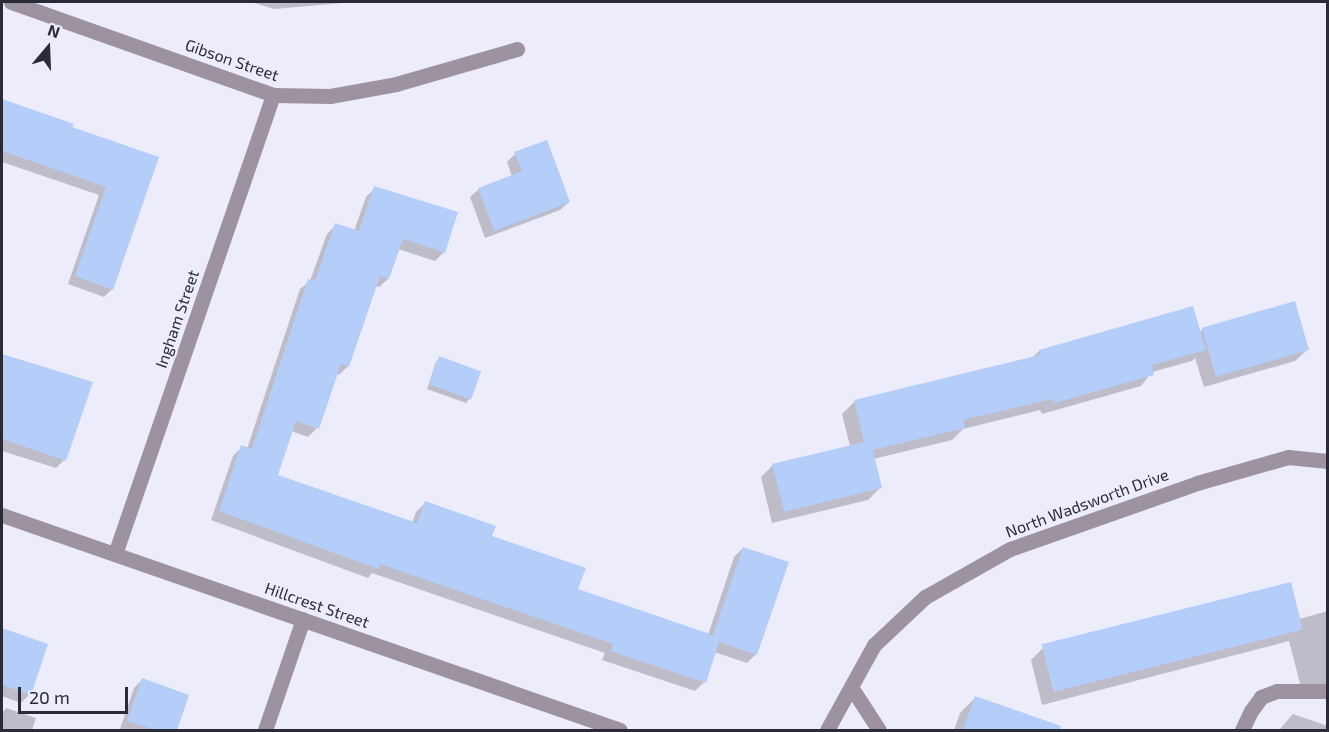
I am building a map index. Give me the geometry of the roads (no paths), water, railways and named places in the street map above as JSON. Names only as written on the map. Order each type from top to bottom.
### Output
[{"type":"street","name":"Gibson Street","points":[[11,2],[273,96],[330,96],[396,84],[517,49]]},
{"type":"street","name":"Ingham Street","points":[[115,554],[273,96]]},
{"type":"street","name":"North Wadsworth Drive","points":[[828,730],[874,645],[925,597],[1010,549],[1197,483],[1288,457],[1328,461]]},
{"type":"street","name":"Hillcrest Street","points":[[2,515],[620,730]]},
{"type":"street","points":[[265,730],[303,619]]},
{"type":"street","points":[[851,687],[879,730]]},
{"type":"street","points":[[1242,730],[1261,697],[1277,692],[1328,691]]}]
